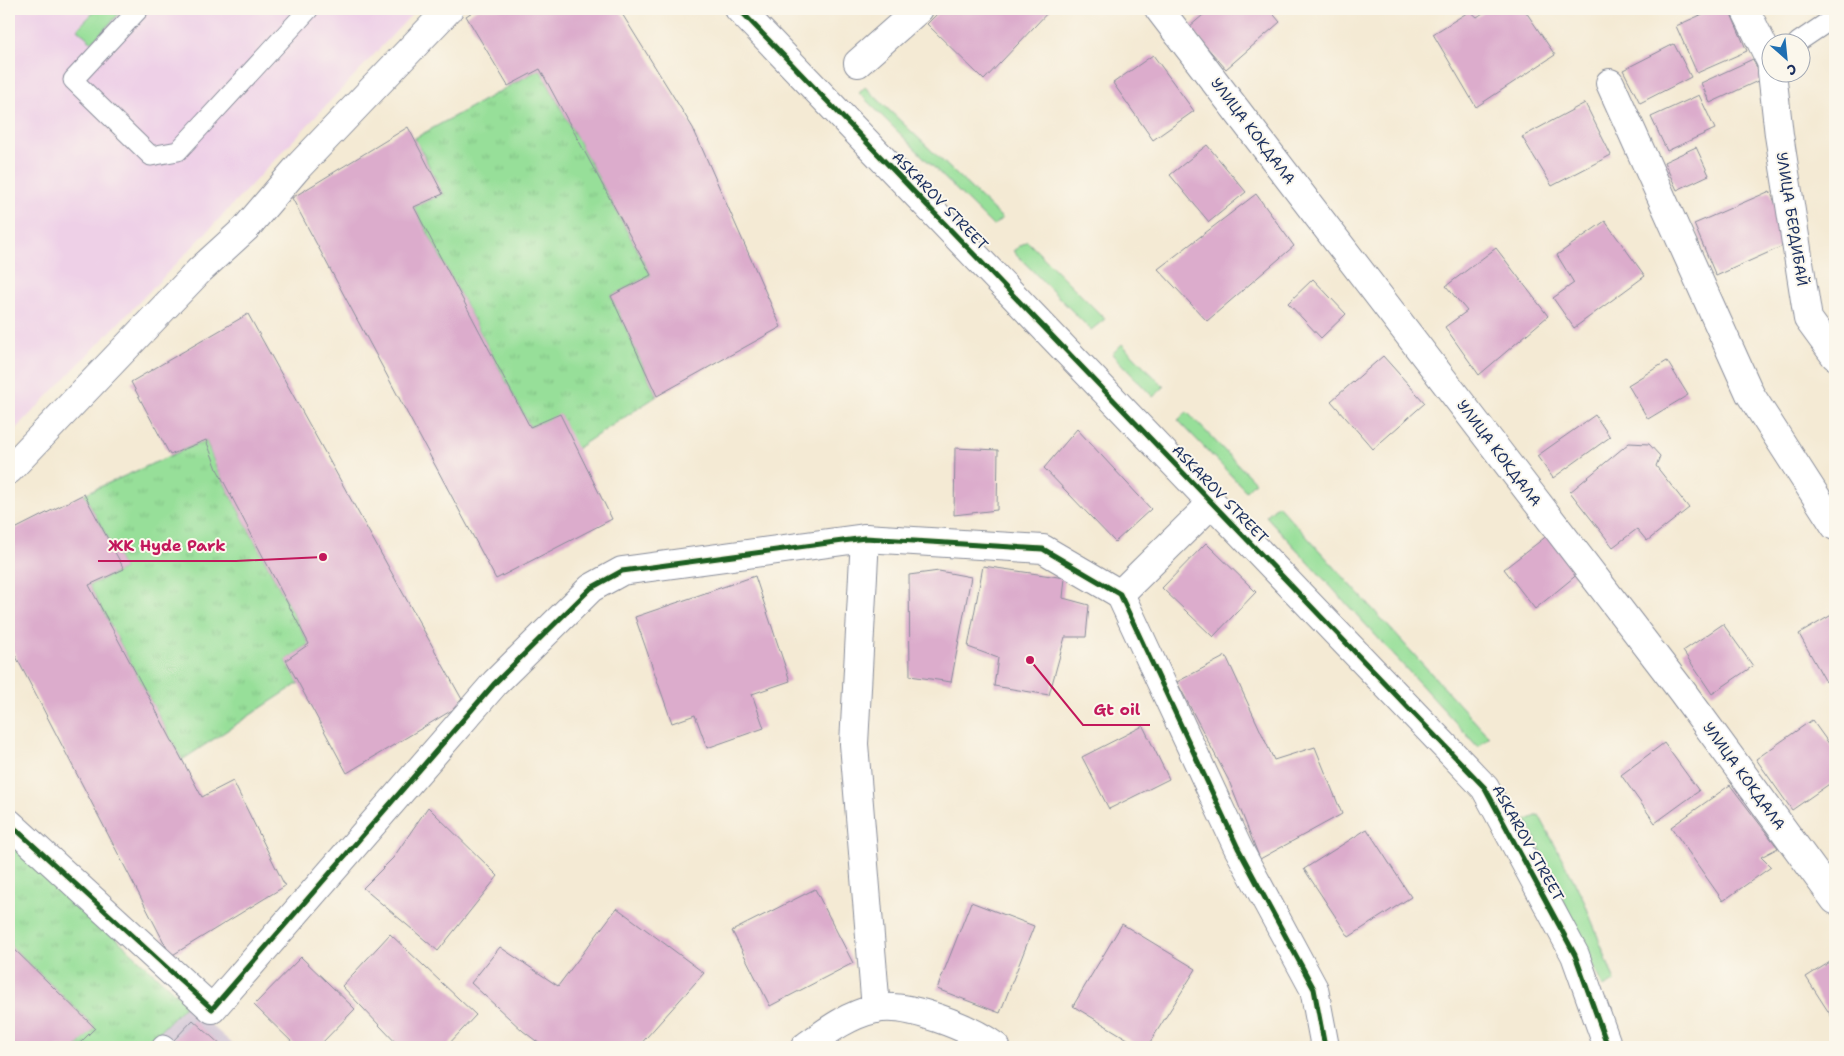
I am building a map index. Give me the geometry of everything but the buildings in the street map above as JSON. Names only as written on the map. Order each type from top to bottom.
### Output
[{"type":"street","points":[[9,470],[200,270],[246,228],[300,166],[449,9]]},
{"type":"street","name":"ASKAROV STREET","points":[[739,9],[1485,788],[1575,955],[1608,1047]]},
{"type":"street","points":[[858,63],[919,9]]},
{"type":"street","name":"УЛИЦА КОКДАЛА","points":[[1159,9],[1681,690],[1835,900]]},
{"type":"street","name":"УЛИЦА БЕРДИБАЙ","points":[[1745,9],[1762,46]]},
{"type":"street","name":"УЛИЦА БЕРДИБАЙ","points":[[1773,82],[1779,135],[1808,320],[1835,356]]},
{"type":"street","points":[[1610,83],[1750,394],[1835,526]]},
{"type":"street","points":[[1120,594],[1212,503]]},
{"type":"street","points":[[865,538],[854,744],[876,1009]]},
{"type":"street","points":[[9,823],[212,1009],[495,684],[591,588],[622,571],[865,538],[1043,549],[1120,594],[1238,848],[1314,989],[1325,1047]]},
{"type":"street","points":[[805,1047],[839,1022],[876,1009],[908,1009],[946,1021],[990,1042],[996,1047]]},
{"type":"lane","points":[[139,9],[73,80],[151,156],[178,151],[309,9]]},
{"type":"lane","points":[[1812,33],[1835,17]]},
{"type":"lane","points":[[161,1047],[164,1045],[166,1047]]},
{"type":"shaded area","points":[[9,9],[417,9],[205,234],[9,436]]},
{"type":"shaded area","points":[[187,1004],[236,1047],[144,1047]]},
{"type":"green space","points":[[97,9],[124,9],[92,42],[77,29]]},
{"type":"green space","points":[[540,69],[651,275],[611,296],[657,396],[576,449],[560,415],[530,427],[414,207],[443,194],[415,138]]},
{"type":"green space","points":[[865,87],[1002,218],[993,226],[859,93]]},
{"type":"green space","points":[[1027,241],[1105,319],[1091,330],[1013,251]]},
{"type":"green space","points":[[1122,344],[1164,387],[1153,397],[1112,354]]},
{"type":"green space","points":[[1187,412],[1255,482],[1246,491],[1178,420]]},
{"type":"green space","points":[[206,440],[217,469],[309,644],[286,660],[299,683],[182,760],[89,585],[124,569],[84,494]]},
{"type":"green space","points":[[1278,505],[1489,737],[1478,747],[1266,516]]},
{"type":"green space","points":[[1539,815],[1583,898],[1615,982],[1603,987],[1527,820]]},
{"type":"green space","points":[[9,839],[187,1004],[144,1047],[76,1047],[95,1027],[9,944]]},
{"type":"cycle path","points":[[739,9],[1485,788],[1575,955],[1608,1047]]},
{"type":"cycle path","points":[[9,823],[212,1009],[495,683],[591,588],[622,571],[865,538],[1043,549],[1120,594],[1238,848],[1314,989],[1325,1047]]},
{"type":"place","name":"ЖК Hyde Park","points":[[323,557]]},
{"type":"place","name":"Gt oil","points":[[1030,660]]}]
